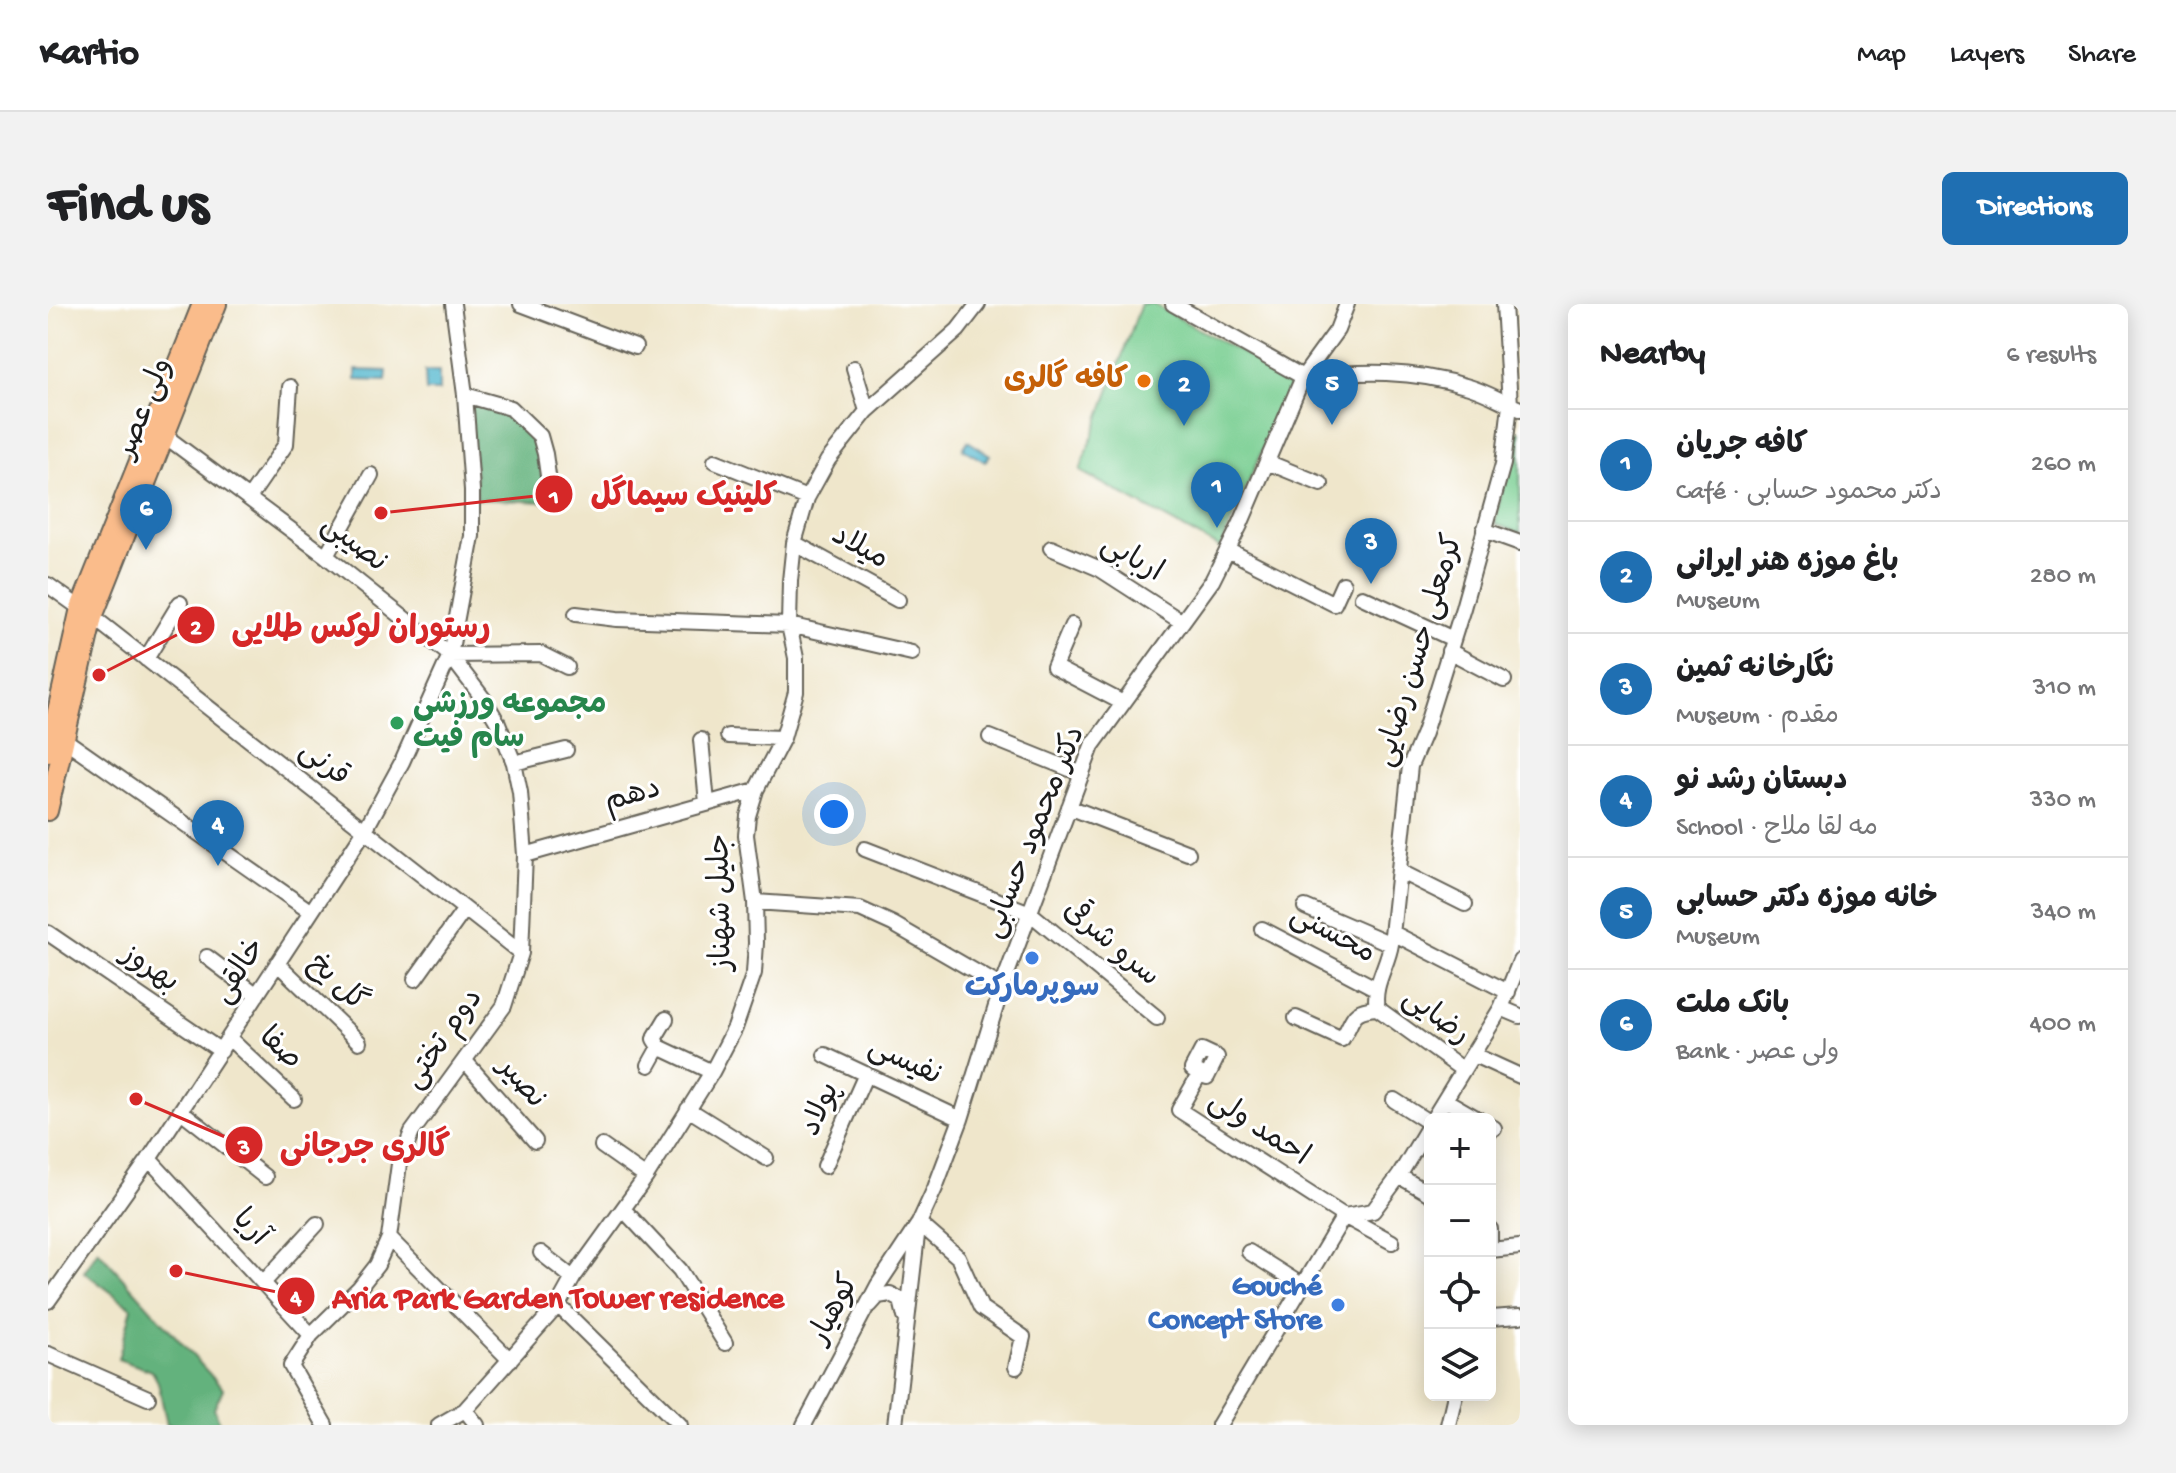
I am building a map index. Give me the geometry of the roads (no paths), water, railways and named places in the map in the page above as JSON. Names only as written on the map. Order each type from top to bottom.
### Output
[{"type":"main road","name":"ولی عصر","points":[[48,752],[87,613],[202,304]]},
{"type":"main road","name":"ولی عصر","points":[[48,811],[65,740],[87,613],[165,436],[217,304]]},
{"type":"street","name":"خالقی","points":[[48,1301],[149,1159],[365,830],[402,762],[450,655],[472,536],[465,395],[453,304]]},
{"type":"street","points":[[521,304],[635,347]]},
{"type":"street","name":"جلیل شهناز","points":[[439,1425],[465,1410],[558,1305],[573,1278],[646,1177],[712,1072],[735,1028],[754,973],[756,943],[755,902],[746,835],[756,790],[783,738],[796,692],[796,658],[789,625],[790,581],[794,543],[807,498],[828,460],[867,411],[958,330],[978,304]]},
{"type":"street","points":[[1173,304],[1303,377],[1389,371],[1471,388],[1515,407]]},
{"type":"street","name":"دکتر محمود حسابی","points":[[919,1223],[961,1119],[1002,987],[1092,746],[1212,581],[1303,377],[1337,330],[1347,304]]},
{"type":"street","name":"کرمعلی حسن رضایی","points":[[1377,1008],[1377,989],[1389,957],[1392,938],[1410,766],[1424,733],[1451,645],[1503,464],[1515,407],[1504,304]]},
{"type":"street","points":[[854,368],[867,411]]},
{"type":"street","points":[[249,498],[286,444],[290,387]]},
{"type":"street","points":[[465,395],[511,408],[540,436],[552,504]]},
{"type":"street","name":"نصیبی","points":[[165,436],[326,556],[450,655]]},
{"type":"street","points":[[715,461],[807,498]]},
{"type":"street","points":[[1267,462],[1321,484]]},
{"type":"street","points":[[326,556],[371,475]]},
{"type":"street","points":[[1484,530],[1520,543]]},
{"type":"street","name":"میلاد","points":[[794,543],[898,600]]},
{"type":"street","name":"اربابی","points":[[1051,548],[1100,569],[1182,622]]},
{"type":"street","points":[[1228,550],[1334,604],[1343,584]]},
{"type":"street","name":"قرنی","points":[[48,585],[521,953]]},
{"type":"street","points":[[1362,597],[1451,645],[1504,680]]},
{"type":"street","points":[[146,659],[180,603]]},
{"type":"street","points":[[576,614],[617,619],[789,625],[912,653]]},
{"type":"street","points":[[1072,625],[1054,667],[1123,703]]},
{"type":"street","points":[[450,655],[541,654],[567,667]]},
{"type":"street","name":"دوم تختی","points":[[325,1425],[291,1366],[311,1335],[359,1288],[377,1265],[389,1238],[403,1151],[412,1132],[504,1006],[521,953],[525,855],[520,792],[514,763],[498,723],[485,701],[450,655]]},
{"type":"street","points":[[728,736],[783,738]]},
{"type":"street","points":[[990,737],[1082,774]]},
{"type":"street","points":[[65,740],[311,912]]},
{"type":"street","points":[[701,740],[707,803]]},
{"type":"street","points":[[514,763],[566,750]]},
{"type":"street","name":"دهم","points":[[525,855],[756,790]]},
{"type":"street","points":[[1069,807],[1188,853]]},
{"type":"street","name":"سرو شرقی","points":[[865,849],[1030,913],[1157,1018]]},
{"type":"street","points":[[1399,871],[1465,904]]},
{"type":"street","points":[[755,902],[860,909],[1002,987]]},
{"type":"street","points":[[1305,907],[1392,938],[1508,992]]},
{"type":"street","points":[[415,979],[465,909]]},
{"type":"street","name":"محسنی","points":[[1262,929],[1377,989]]},
{"type":"street","name":"بهروز","points":[[48,933],[225,1044]]},
{"type":"street","points":[[207,957],[257,995]]},
{"type":"street","points":[[1437,1113],[1501,1008],[1520,961]]},
{"type":"street","name":"گل یخ","points":[[277,963],[359,1042]]},
{"type":"street","points":[[1296,1018],[1342,1039],[1354,1014],[1363,1009],[1377,1008]]},
{"type":"street","name":"رضایی","points":[[1377,1008],[1463,1070]]},
{"type":"street","points":[[1501,1008],[1520,1016]]},
{"type":"street","points":[[666,1019],[654,1039],[659,1047],[712,1072]]},
{"type":"street","name":"صفا","points":[[225,1044],[294,1099]]},
{"type":"street","points":[[649,1065],[659,1047]]},
{"type":"street","name":"نفیسی","points":[[825,1055],[961,1119]]},
{"type":"street","points":[[1474,1055],[1520,1076]]},
{"type":"street","name":"نصیر","points":[[465,1061],[535,1141]]},
{"type":"street","name":"احمد ولی","points":[[1200,1073],[1180,1111],[1344,1216]]},
{"type":"street","name":"پولاد","points":[[825,1166],[866,1074]]},
{"type":"street","points":[[1394,1100],[1424,1118]]},
{"type":"street","points":[[1445,1100],[1468,1113]]},
{"type":"street","points":[[688,1109],[766,1158]]},
{"type":"street","points":[[181,1111],[265,1177]]},
{"type":"street","points":[[1219,1425],[1344,1216],[1373,1211],[1424,1134]]},
{"type":"street","points":[[602,1146],[646,1177]]},
{"type":"street","name":"آریا","points":[[149,1159],[311,1335]]},
{"type":"street","points":[[1399,1176],[1424,1191]]},
{"type":"street","points":[[623,1209],[680,1270],[725,1343]]},
{"type":"street","points":[[1344,1216],[1392,1242]]},
{"type":"street","points":[[895,1425],[919,1223]]},
{"type":"street","points":[[919,1223],[958,1257],[981,1308],[1023,1337],[1016,1367]]},
{"type":"street","name":"کوهیار","points":[[804,1425],[878,1285],[919,1223]]},
{"type":"street","points":[[263,1283],[317,1224]]},
{"type":"street","points":[[389,1238],[510,1360]]},
{"type":"street","points":[[1496,1249],[1520,1247]]},
{"type":"street","points":[[1249,1252],[1303,1286]]},
{"type":"street","points":[[541,1253],[573,1278]]},
{"type":"street","points":[[864,1312],[878,1296],[890,1294],[901,1300],[907,1326]]},
{"type":"street","points":[[558,1305],[680,1425]]},
{"type":"street","points":[[1496,1318],[1520,1316]]},
{"type":"street","points":[[48,1354],[148,1398]]},
{"type":"street","points":[[1448,1425],[1454,1401]]},
{"type":"street","points":[[465,1410],[477,1425]]},
{"type":"water","points":[[356,370],[387,371],[386,381],[356,380]]},
{"type":"water","points":[[425,371],[439,371],[439,391],[426,391]]},
{"type":"water","points":[[968,441],[990,455],[985,462],[963,449]]},
{"type":"place","name":"کافه گالری","points":[[1144,381]]},
{"type":"place","name":"خانه موزه دکتر حسابی","points":[[1332,425]]},
{"type":"place","name":"باغ موزه هنر ایرانی","points":[[1184,426]]},
{"type":"place","name":"کلینیک سیماگل","points":[[381,513]]},
{"type":"place","name":"کافه جریان","points":[[1217,528]]},
{"type":"place","name":"بانک ملت","points":[[146,550]]},
{"type":"place","name":"نگارخانه ثمین","points":[[1371,584]]},
{"type":"place","name":"رستوران لوکس طلایی","points":[[99,675]]},
{"type":"place","name":"مجموعه ورزشی سام فیت","points":[[397,723]]},
{"type":"place","name":"دبستان رشد نو","points":[[218,866]]},
{"type":"place","name":"سوپرمارکت","points":[[1032,958]]},
{"type":"place","name":"گالری جرجانی","points":[[136,1099]]},
{"type":"place","name":"Aria Park Garden Tower residence","points":[[176,1271]]},
{"type":"place","name":"Gouché Concept Store","points":[[1338,1305]]}]
